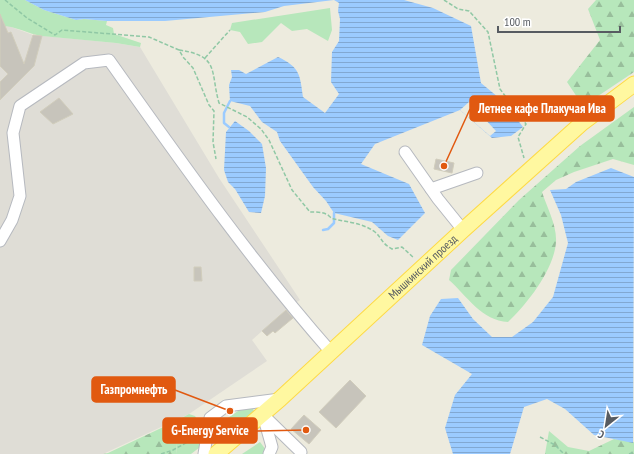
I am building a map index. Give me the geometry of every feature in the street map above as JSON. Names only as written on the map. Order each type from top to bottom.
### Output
[{"type":"main road","name":"Мышкинский проезд","points":[[216,454],[280,399],[463,230],[582,123],[634,84]]},
{"type":"lane","points":[[0,241],[12,220],[20,196],[13,133],[20,106],[84,63],[109,60],[200,189],[290,306],[331,352]]},
{"type":"lane","points":[[405,152],[431,189],[463,230]]},
{"type":"lane","points":[[431,189],[477,173]]},
{"type":"lane","points":[[204,454],[209,433],[210,418],[226,406],[280,399]]},
{"type":"lane","points":[[263,414],[274,452]]},
{"type":"lane","points":[[263,414],[301,452]]},
{"type":"path","points":[[5,0],[33,22],[55,35],[62,30],[150,37],[179,50],[194,52],[205,58],[214,72],[219,103],[247,117],[261,129],[269,140],[292,190],[310,212],[326,213],[332,219],[342,220],[356,225],[364,225],[376,233],[383,244],[392,249],[402,247],[414,258]]},
{"type":"path","points":[[444,0],[458,9],[469,11],[488,32],[500,89],[526,124],[518,137],[524,158]]},
{"type":"path","points":[[205,58],[222,41],[230,30]]},
{"type":"path","points":[[179,50],[183,57],[194,68],[208,105],[214,111],[213,142],[216,159]]},
{"type":"path","points":[[161,454],[174,450],[209,433]]},
{"type":"path","points":[[540,437],[555,445],[564,454]]},
{"type":"path","points":[[629,454],[634,452]]},
{"type":"shaded area","points":[[6,25],[33,35],[116,43],[140,47],[219,178],[300,300],[290,306],[252,340],[267,361],[189,414],[103,454],[0,454],[0,26]]},
{"type":"green space","points":[[0,0],[25,0],[44,10],[76,20],[84,19],[107,21],[106,25],[113,28],[114,34],[141,43],[140,47],[116,43],[42,36],[10,27],[0,26]]},
{"type":"green space","points":[[596,0],[634,0],[634,72],[583,106],[567,82],[600,40],[588,9]]},
{"type":"green space","points":[[330,8],[332,30],[328,41],[307,29],[292,31],[281,23],[262,42],[248,44],[240,32],[230,30],[232,23]]},
{"type":"green space","points":[[634,107],[634,165],[613,159],[574,172],[556,180],[542,192],[555,229],[556,242],[554,253],[545,275],[531,296],[508,322],[499,321],[490,317],[476,307],[449,280],[451,270],[519,200],[580,146]]},
{"type":"green space","points":[[244,407],[252,407],[254,411],[235,428],[215,440],[214,432],[216,426]]},
{"type":"green space","points":[[189,414],[195,416],[203,428],[200,447],[191,454],[177,454],[174,422]]},
{"type":"green space","points":[[174,422],[177,454],[103,454],[108,453]]},
{"type":"green space","points":[[549,431],[568,447],[589,451],[614,439],[634,442],[634,454],[545,454]]},
{"type":"green space","points":[[260,442],[266,450],[265,454],[242,454]]},
{"type":"water","points":[[25,0],[334,0],[284,6],[265,12],[165,21],[107,21],[84,19],[76,20],[44,10]]},
{"type":"water","points":[[334,0],[404,0],[433,8],[471,26],[481,83],[504,102],[523,127],[511,136],[492,138],[460,110],[375,144],[361,164],[409,184],[425,213],[398,240],[388,236],[372,222],[334,213],[326,201],[313,187],[280,141],[277,132],[262,122],[250,106],[230,101],[229,85],[232,77],[231,70],[239,70],[246,74],[278,57],[291,64],[298,72],[303,97],[325,113],[339,94],[331,82],[332,52],[339,41],[340,19],[338,11],[339,3]]},
{"type":"water","points":[[235,121],[249,131],[262,144],[266,168],[265,196],[261,213],[249,212],[235,189],[228,182],[224,170],[226,132]]},
{"type":"water","points":[[611,168],[634,177],[633,443],[594,435],[565,409],[547,399],[524,407],[510,454],[453,454],[445,428],[455,395],[472,374],[422,345],[430,316],[441,299],[458,298],[473,319],[492,337],[512,337],[533,322],[553,297],[568,243],[561,215],[550,190],[566,189],[576,182]]},
{"type":"pier","points":[[469,102],[496,131],[490,136],[460,110]]},
{"type":"building","points":[[0,14],[8,33],[11,32],[24,64],[33,35],[42,36],[34,66],[0,100],[0,82],[8,74],[0,66]]},
{"type":"building","points":[[59,98],[73,114],[53,124],[40,112]]},
{"type":"building","points":[[436,159],[454,163],[452,173],[434,169]]},
{"type":"building","points":[[194,267],[201,267],[202,281],[194,281]]},
{"type":"building","points":[[286,310],[293,318],[275,333],[273,331],[267,336],[262,331]]},
{"type":"building","points":[[350,380],[366,396],[336,428],[319,412]]},
{"type":"building","points":[[304,415],[321,430],[309,444],[291,429]]},
{"type":"waterway","points":[[229,127],[224,123],[224,113],[230,101]]},
{"type":"waterway","points":[[323,230],[328,229],[334,223],[334,213]]},
{"type":"place","name":"Летнее кафе Плакучая Ива","points":[[444,166]]},
{"type":"place","name":"Газпромнефть","points":[[230,411]]},
{"type":"place","name":"G-Energy Service","points":[[306,430]]}]
